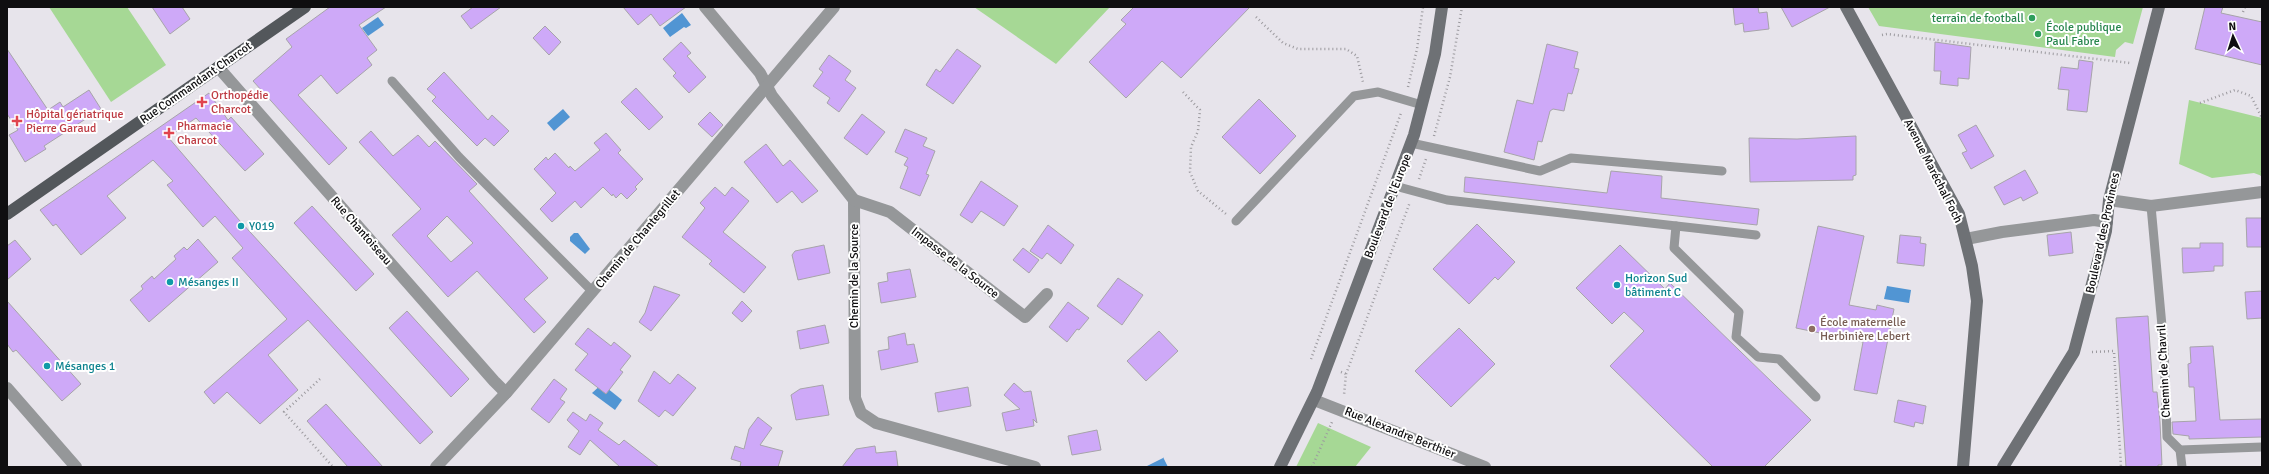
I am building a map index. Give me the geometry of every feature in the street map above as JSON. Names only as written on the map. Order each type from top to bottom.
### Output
[{"type":"main road","name":"Boulevard de l'Europe","points":[[1280,467],[1314,400],[1411,144],[1435,54],[1442,7]]},
{"type":"main road","name":"Avenue Maréchal Foch","points":[[1846,7],[1959,214],[1966,239],[1977,301],[1962,467]]},
{"type":"main road","name":"Boulevard des Provinces","points":[[2003,467],[2074,352],[2107,222],[2109,200],[2159,7]]},
{"type":"main road","name":"Rue Commandant Charcot","points":[[7,214],[302,8]]},
{"type":"street","points":[[705,7],[760,73],[772,96],[854,200]]},
{"type":"street","name":"Chemin de Chantegrillet","points":[[436,467],[506,393],[834,7]]},
{"type":"street","name":"Rue Chantoiseau","points":[[218,67],[473,358],[506,393]]},
{"type":"street","points":[[2109,200],[2152,206],[2262,192]]},
{"type":"street","name":"Impasse de la Source","points":[[854,200],[890,212],[1025,317],[1047,294]]},
{"type":"street","name":"Chemin de la Source","points":[[854,200],[855,398],[862,413],[876,423],[1035,467]]},
{"type":"street","points":[[1966,239],[2002,232],[2094,220],[2107,222]]},
{"type":"street","points":[[7,388],[76,467]]},
{"type":"street","name":"Rue Alexandre Berthier","points":[[1314,400],[1485,467]]},
{"type":"lane","points":[[392,81],[459,157],[593,292]]},
{"type":"lane","points":[[1236,221],[1354,96],[1378,92],[1422,104]]},
{"type":"lane","points":[[1411,144],[1540,171],[1570,158],[1722,171]]},
{"type":"lane","points":[[1395,186],[1447,200],[1756,235]]},
{"type":"lane","name":"Chemin de Chavril","points":[[2152,206],[2164,348],[2168,437],[2180,450]]},
{"type":"lane","points":[[1676,226],[1674,248],[1739,312],[1736,337],[1758,357],[1779,359],[1816,397]]},
{"type":"lane","points":[[2182,467],[2180,450],[2262,448]]},
{"type":"path","name":"Boulevard de l'Europe","points":[[1311,359],[1376,185],[1405,100],[1417,49],[1423,7]]},
{"type":"path","points":[[2243,12],[2245,7]]},
{"type":"path","points":[[1256,17],[1283,43],[1298,49],[1346,49],[1356,56],[1365,94]]},
{"type":"path","points":[[1882,35],[1886,34],[2133,64]]},
{"type":"path","points":[[2200,103],[2234,90],[2251,96],[2262,118]]},
{"type":"path","points":[[1183,92],[1200,110],[1198,131],[1191,147],[1190,172],[1198,191],[1215,207],[1236,221]]},
{"type":"path","points":[[2262,171],[2262,176]]},
{"type":"path","points":[[2092,352],[2114,351],[2121,467]]},
{"type":"path","points":[[320,379],[284,412],[332,467]]},
{"type":"green space","points":[[49,7],[127,7],[166,65],[111,102]]},
{"type":"green space","points":[[974,7],[1110,7],[1056,64]]},
{"type":"green space","name":"École publique Paul Fabre","points":[[1868,7],[2143,7],[2133,44],[2125,42],[2116,50],[2115,57],[1879,26]]},
{"type":"green space","points":[[2189,100],[2262,118],[2262,176],[2254,173],[2212,178],[2179,164]]},
{"type":"green space","points":[[1318,423],[1371,447],[1355,467],[1296,467]]},
{"type":"water","points":[[682,13],[691,25],[686,28],[684,27],[670,37],[663,28]]},
{"type":"water","points":[[378,17],[384,25],[368,36],[362,28]]},
{"type":"water","points":[[563,109],[570,117],[554,131],[547,123]]},
{"type":"water","points":[[574,233],[578,233],[590,249],[585,254],[570,241],[570,237]]},
{"type":"water","points":[[1887,286],[1911,290],[1909,303],[1884,299]]},
{"type":"water","points":[[602,384],[622,400],[615,410],[592,393]]},
{"type":"water","points":[[1163,458],[1168,467],[1145,467]]},
{"type":"building","points":[[152,7],[182,7],[190,19],[170,34]]},
{"type":"building","points":[[330,7],[386,7],[359,25],[377,50],[367,58],[372,65],[337,94],[321,75],[298,95],[347,148],[329,165],[253,81],[292,47],[286,39]]},
{"type":"building","points":[[473,7],[501,7],[471,29],[461,16]]},
{"type":"building","points":[[623,7],[686,7],[660,26],[651,14],[638,25]]},
{"type":"building","points":[[1134,7],[1250,7],[1181,78],[1162,61],[1126,98],[1089,62],[1126,24],[1121,20]]},
{"type":"building","points":[[1733,7],[1758,7],[1759,13],[1767,12],[1769,29],[1744,32],[1743,23],[1735,25]]},
{"type":"building","points":[[1781,7],[1830,7],[1792,27]]},
{"type":"building","points":[[2205,7],[2223,7],[2221,13],[2262,22],[2262,65],[2195,49]]},
{"type":"building","points":[[545,26],[561,42],[549,55],[533,38]]},
{"type":"building","points":[[681,42],[691,53],[687,56],[706,77],[689,93],[673,76],[676,73],[663,59]]},
{"type":"building","points":[[1935,42],[1971,47],[1969,79],[1958,78],[1958,86],[1940,84],[1941,71],[1934,71]]},
{"type":"building","points":[[1547,44],[1578,52],[1574,68],[1579,69],[1572,94],[1568,93],[1564,111],[1553,109],[1550,111],[1542,142],[1538,141],[1534,160],[1504,152],[1517,100],[1533,104]]},
{"type":"building","points":[[7,49],[48,110],[60,102],[63,107],[89,90],[101,109],[44,146],[46,149],[25,162],[9,135],[18,130],[7,114]]},
{"type":"building","points":[[957,49],[981,66],[953,104],[926,85],[936,69],[940,72]]},
{"type":"building","points":[[829,55],[851,71],[845,80],[856,88],[839,112],[827,103],[830,98],[813,86],[823,72],[819,69]]},
{"type":"building","points":[[2079,60],[2093,62],[2087,112],[2067,110],[2069,90],[2058,89],[2061,67],[2078,69]]},
{"type":"building","points":[[444,72],[488,120],[492,115],[509,131],[494,146],[485,138],[477,146],[432,101],[436,97],[427,89]]},
{"type":"building","points":[[636,88],[663,117],[649,130],[621,102]]},
{"type":"building","points":[[209,93],[228,120],[231,117],[264,154],[245,171],[196,118],[168,137],[240,221],[433,432],[420,444],[308,320],[268,355],[298,390],[260,424],[227,392],[214,404],[204,392],[287,319],[232,258],[243,248],[215,216],[203,227],[167,185],[173,181],[153,160],[107,196],[126,218],[81,255],[56,224],[53,226],[40,210]]},
{"type":"building","points":[[1259,99],[1296,136],[1260,174],[1222,137]]},
{"type":"building","points":[[710,112],[723,125],[712,137],[698,124]]},
{"type":"building","points":[[862,114],[885,132],[867,155],[844,138]]},
{"type":"building","points":[[1976,125],[1994,156],[1971,169],[1962,153],[1967,151],[1958,135]]},
{"type":"building","points":[[905,129],[927,138],[923,146],[935,151],[926,174],[929,175],[920,196],[900,188],[908,167],[904,165],[908,158],[895,152]]},
{"type":"building","points":[[371,131],[393,156],[418,135],[429,147],[435,141],[477,184],[469,191],[548,278],[524,299],[546,322],[534,333],[477,271],[448,297],[392,235],[421,209],[359,142]],"holes":[[[447,216],[473,243],[451,262],[427,236]]]},
{"type":"building","points":[[606,133],[621,150],[618,153],[643,179],[635,187],[637,189],[627,199],[621,193],[616,198],[613,194],[612,196],[603,187],[581,208],[575,201],[552,222],[540,209],[556,193],[534,169],[546,157],[548,160],[555,153],[569,168],[570,166],[575,171],[600,150],[594,143]]},
{"type":"building","points":[[1856,136],[1856,175],[1853,176],[1853,180],[1750,182],[1749,138],[1797,139]]},
{"type":"building","points":[[766,144],[783,166],[790,160],[818,191],[802,203],[792,191],[777,203],[744,162]]},
{"type":"building","points":[[2025,170],[2038,193],[2023,201],[2021,197],[2004,205],[1994,187]]},
{"type":"building","points":[[1611,171],[1662,176],[1661,198],[1759,209],[1757,225],[1464,192],[1465,177],[1607,193]]},
{"type":"building","points":[[981,181],[1018,206],[1004,226],[981,211],[972,223],[960,215]]},
{"type":"building","points":[[715,187],[725,196],[732,187],[749,201],[723,232],[766,267],[744,293],[709,264],[712,261],[682,237],[705,208],[700,203]]},
{"type":"building","points":[[312,206],[374,274],[356,291],[294,223]]},
{"type":"building","points":[[2246,218],[2262,218],[2262,247],[2247,247]]},
{"type":"building","points":[[1477,224],[1515,262],[1498,280],[1495,277],[1469,304],[1433,269]]},
{"type":"building","points":[[1048,225],[1074,245],[1061,264],[1047,253],[1042,259],[1030,251]]},
{"type":"building","points":[[1818,226],[1864,236],[1849,305],[1876,310],[1877,305],[1894,309],[1877,394],[1854,390],[1863,342],[1796,328]]},
{"type":"building","points":[[2071,232],[2073,253],[2049,256],[2047,235]]},
{"type":"building","points":[[1900,235],[1921,237],[1920,243],[1926,244],[1924,266],[1897,263]]},
{"type":"building","name":"Mésanges II","points":[[198,239],[218,262],[149,322],[130,300],[143,289],[141,286],[152,276],[154,279],[176,259],[174,256],[184,247],[187,250]]},
{"type":"building","points":[[15,240],[31,259],[7,280],[7,246]]},
{"type":"building","points":[[2200,243],[2223,243],[2223,266],[2214,266],[2214,271],[2183,273],[2182,248],[2200,248]]},
{"type":"building","points":[[824,245],[830,273],[798,280],[792,255],[795,251]]},
{"type":"building","points":[[1620,245],[1665,289],[1670,283],[1811,420],[1764,467],[1713,467],[1610,366],[1644,331],[1624,312],[1612,324],[1576,288]]},
{"type":"building","points":[[1023,248],[1039,260],[1029,273],[1013,260]]},
{"type":"building","points":[[910,269],[916,297],[881,303],[878,283],[888,281],[887,273]]},
{"type":"building","points":[[1118,278],[1143,295],[1122,325],[1097,306]]},
{"type":"building","points":[[654,286],[680,295],[651,331],[639,322],[645,313]]},
{"type":"building","points":[[2262,291],[2262,318],[2247,319],[2245,292]]},
{"type":"building","name":"Mésanges 1","points":[[7,301],[81,384],[62,401],[16,350],[13,352],[7,344]]},
{"type":"building","points":[[742,301],[752,311],[742,322],[732,313]]},
{"type":"building","points":[[1068,302],[1089,318],[1079,330],[1077,329],[1067,342],[1049,327]]},
{"type":"building","points":[[407,311],[469,379],[451,397],[389,328]]},
{"type":"building","points":[[2148,316],[2153,392],[2157,392],[2162,465],[2158,465],[2158,467],[2126,467],[2116,318]]},
{"type":"building","points":[[825,325],[829,343],[800,349],[797,331]]},
{"type":"building","points":[[588,328],[611,346],[614,342],[631,356],[620,370],[623,372],[606,394],[575,370],[588,354],[575,344]]},
{"type":"building","points":[[1459,328],[1495,364],[1451,407],[1415,371]]},
{"type":"building","points":[[1159,331],[1178,351],[1146,381],[1127,361]]},
{"type":"building","points":[[905,333],[907,345],[914,344],[918,362],[881,370],[878,351],[889,349],[888,337]]},
{"type":"building","points":[[2213,346],[2220,420],[2262,419],[2262,437],[2189,439],[2189,436],[2173,434],[2172,422],[2196,421],[2194,387],[2189,387],[2188,364],[2191,363],[2190,347]]},
{"type":"building","points":[[654,371],[670,384],[678,374],[696,388],[673,416],[665,410],[659,417],[638,401]]},
{"type":"building","points":[[554,379],[567,389],[560,399],[565,402],[549,423],[531,409]]},
{"type":"building","points":[[1014,383],[1024,392],[1031,391],[1037,423],[1033,419],[1034,426],[1006,431],[1002,413],[1020,409],[1004,395]]},
{"type":"building","points":[[823,385],[829,415],[796,420],[791,395],[800,389]]},
{"type":"building","points":[[968,387],[971,406],[938,412],[935,393]]},
{"type":"building","points":[[1898,400],[1926,406],[1923,424],[1915,422],[1914,427],[1894,422]]},
{"type":"building","points":[[326,404],[383,467],[348,467],[307,421]]},
{"type":"building","points":[[573,412],[586,421],[590,414],[603,423],[598,430],[619,445],[624,440],[659,467],[620,467],[590,440],[580,455],[568,447],[579,431],[567,420]]},
{"type":"building","points":[[758,417],[772,428],[760,445],[783,451],[778,467],[740,467],[741,462],[731,459],[735,446],[744,449],[749,429]]},
{"type":"building","points":[[1097,430],[1101,450],[1072,455],[1068,436]]},
{"type":"building","points":[[875,446],[876,453],[896,451],[898,467],[842,467],[856,449]]},
{"type":"place","name":"terrain de football","points":[[2032,18]]},
{"type":"place","name":"École publique Paul Fabre","points":[[2038,34]]},
{"type":"place","name":"Orthopédie Charcot","points":[[202,102]]},
{"type":"place","name":"Hôpital gériatrique Pierre Garaud","points":[[17,121]]},
{"type":"place","name":"Pharmacie Charcot","points":[[169,133]]},
{"type":"place","name":"Y019","points":[[241,226]]},
{"type":"place","name":"Mésanges II","points":[[170,282]]},
{"type":"place","name":"Horizon Sud bâtiment C","points":[[1617,285]]},
{"type":"place","name":"École maternelle Herbinière Lebert","points":[[1812,329]]},
{"type":"place","name":"Mésanges 1","points":[[47,366]]}]
